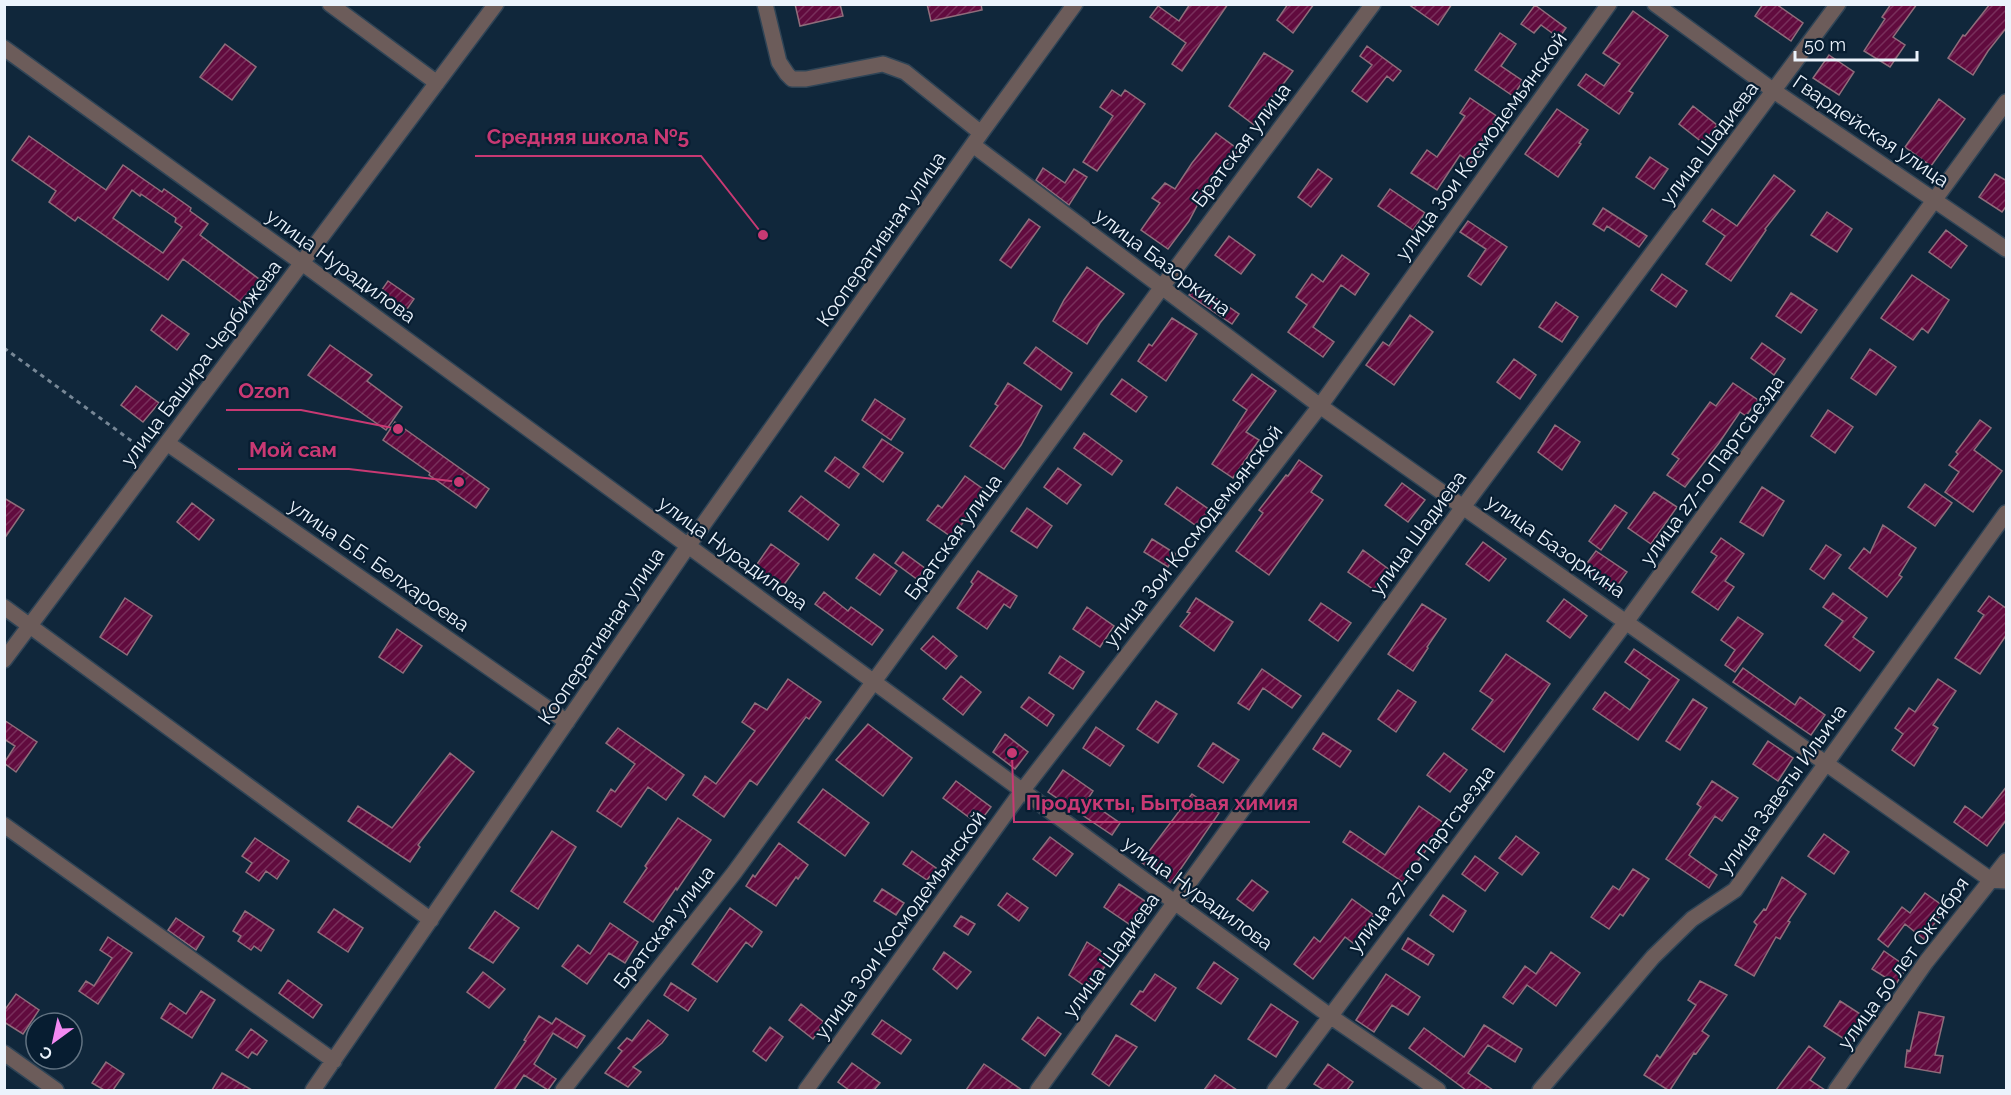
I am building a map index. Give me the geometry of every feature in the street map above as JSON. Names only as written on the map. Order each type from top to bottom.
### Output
[{"type":"street","points":[[330,4],[437,83]]},
{"type":"street","name":"улица Башира Чербижева","points":[[4,660],[496,4]]},
{"type":"street","name":"улица Базоркина","points":[[765,4],[779,62],[792,79],[806,79],[883,64],[905,72],[977,139],[1162,287],[1320,406],[1991,880]]},
{"type":"street","name":"Кооперативная улица","points":[[314,1090],[688,546],[1075,4]]},
{"type":"street","name":"Братская улица","points":[[563,1090],[734,873],[1162,287],[1373,4]]},
{"type":"street","name":"улица Зои Космодемьянской","points":[[806,1090],[1022,791],[1320,406],[1609,4]]},
{"type":"street","name":"Гвардейская улица","points":[[1654,4],[1774,91],[2007,249]]},
{"type":"street","name":"улица Шадиева","points":[[1038,1090],[1463,507],[1838,4]]},
{"type":"street","name":"улица Нурадилова","points":[[4,48],[302,263],[1330,1016],[1438,1090]]},
{"type":"street","name":"улица 27-го Партсъезда","points":[[1275,1090],[1626,622],[2007,102]]},
{"type":"street","name":"улица Б.Б. Белхароева","points":[[166,443],[567,722]]},
{"type":"street","name":"улица Заветы Ильича","points":[[1540,1090],[1653,957],[1692,919],[1735,890],[2007,513]]},
{"type":"street","points":[[4,607],[431,920]]},
{"type":"street","points":[[4,825],[334,1061]]},
{"type":"street","name":"улица 50 лет Октября","points":[[1836,1090],[1926,962],[2007,861]]},
{"type":"street","points":[[1991,880],[2007,881]]},
{"type":"street","points":[[4,1053],[56,1090]]},
{"type":"path","points":[[4,348],[155,458]]},
{"type":"building","points":[[795,4],[840,4],[843,16],[800,26]]},
{"type":"building","points":[[927,4],[981,4],[982,10],[931,21]]},
{"type":"building","points":[[1190,4],[1228,4],[1182,71],[1172,64],[1186,43],[1150,17],[1158,6],[1179,21]]},
{"type":"building","points":[[1288,4],[1314,4],[1293,33],[1277,20]]},
{"type":"building","points":[[1408,4],[1452,4],[1438,25]]},
{"type":"building","points":[[1763,4],[1776,4],[1803,23],[1791,41],[1755,16]]},
{"type":"building","points":[[1891,4],[1917,4],[1893,37],[1905,45],[1890,67],[1864,51],[1885,19],[1882,17]]},
{"type":"building","points":[[1990,4],[2007,4],[2007,27],[1973,75],[1948,58],[1963,35],[1965,36]]},
{"type":"building","points":[[1535,5],[1566,28],[1559,38],[1541,25],[1534,33],[1521,24]]},
{"type":"building","points":[[1633,11],[1668,36],[1629,91],[1633,93],[1619,114],[1578,85],[1586,74],[1604,86],[1620,64],[1603,53]]},
{"type":"building","points":[[1500,33],[1516,44],[1501,66],[1523,81],[1513,96],[1475,70]]},
{"type":"building","points":[[225,44],[256,67],[232,100],[200,77]]},
{"type":"building","points":[[1367,46],[1401,71],[1393,81],[1387,76],[1367,102],[1352,91],[1372,65],[1360,56]]},
{"type":"building","points":[[1264,53],[1293,71],[1277,90],[1254,125],[1229,106]]},
{"type":"building","points":[[1829,55],[1854,72],[1839,95],[1813,78]]},
{"type":"building","points":[[1112,90],[1121,96],[1125,90],[1145,104],[1097,171],[1083,162],[1113,116],[1100,107]]},
{"type":"building","points":[[1470,98],[1498,117],[1482,141],[1485,143],[1471,163],[1460,155],[1437,190],[1411,173],[1427,150],[1437,157],[1465,116],[1460,113]]},
{"type":"building","points":[[1939,99],[1965,119],[1931,166],[1905,147]]},
{"type":"building","points":[[1693,106],[1717,125],[1703,143],[1679,124]]},
{"type":"building","points":[[1557,109],[1588,130],[1558,177],[1525,154]]},
{"type":"building","points":[[1216,133],[1239,150],[1224,166],[1168,249],[1141,230],[1160,203],[1152,198],[1165,183],[1175,189]]},
{"type":"building","points":[[29,136],[106,190],[123,165],[162,192],[164,189],[191,208],[190,211],[208,224],[200,235],[263,282],[246,306],[183,259],[168,280],[78,217],[75,221],[49,202],[56,191],[12,160]],"holes":[[[132,190],[140,196],[141,194],[176,218],[175,222],[182,227],[163,253],[113,218]]]},
{"type":"building","points":[[1650,157],[1668,169],[1654,189],[1636,177]]},
{"type":"building","points":[[1043,168],[1065,183],[1074,169],[1087,177],[1069,205],[1036,180]]},
{"type":"building","points":[[1318,169],[1332,179],[1311,207],[1298,197]]},
{"type":"building","points":[[1995,174],[2007,181],[2007,205],[2002,212],[1979,197]]},
{"type":"building","points":[[1774,175],[1795,191],[1765,229],[1731,281],[1706,264],[1725,236],[1703,221],[1712,209],[1737,226]]},
{"type":"building","points":[[1390,189],[1425,213],[1413,230],[1378,206]]},
{"type":"building","points":[[1603,208],[1647,236],[1639,247],[1607,226],[1604,231],[1593,224]]},
{"type":"building","points":[[1827,212],[1852,229],[1837,252],[1811,235]]},
{"type":"building","points":[[1029,219],[1040,227],[1011,268],[1000,260]]},
{"type":"building","points":[[1468,221],[1507,247],[1481,285],[1468,276],[1486,249],[1460,232]]},
{"type":"building","points":[[1946,230],[1967,246],[1951,268],[1929,252]]},
{"type":"building","points":[[1229,236],[1255,255],[1241,274],[1215,255]]},
{"type":"building","points":[[1342,255],[1369,274],[1355,295],[1341,285],[1313,327],[1334,342],[1323,357],[1288,332],[1307,305],[1296,297],[1312,274],[1323,282]]},
{"type":"building","points":[[1087,267],[1124,294],[1100,323],[1087,344],[1053,321],[1064,300]]},
{"type":"building","points":[[1662,274],[1687,291],[1676,307],[1651,290]]},
{"type":"building","points":[[1912,275],[1949,300],[1928,333],[1922,328],[1913,340],[1881,318]]},
{"type":"building","points":[[388,281],[414,299],[405,312],[379,294]]},
{"type":"building","points":[[1196,284],[1239,314],[1232,324],[1189,295]]},
{"type":"building","points":[[1791,293],[1817,310],[1801,333],[1776,316]]},
{"type":"building","points":[[1556,302],[1578,317],[1562,342],[1539,327]]},
{"type":"building","points":[[162,315],[189,334],[177,350],[151,330]]},
{"type":"building","points":[[1410,315],[1433,332],[1394,385],[1366,365],[1383,342],[1389,346]]},
{"type":"building","points":[[1172,318],[1197,334],[1166,381],[1138,361],[1149,344],[1152,346]]},
{"type":"building","points":[[1762,343],[1785,359],[1774,375],[1751,358]]},
{"type":"building","points":[[330,345],[372,375],[367,381],[402,407],[386,430],[308,375]]},
{"type":"building","points":[[1036,347],[1072,373],[1061,390],[1024,363]]},
{"type":"building","points":[[1870,349],[1896,367],[1876,395],[1851,378]]},
{"type":"building","points":[[1514,359],[1536,375],[1520,399],[1497,382]]},
{"type":"building","points":[[1252,374],[1276,391],[1246,432],[1259,440],[1233,478],[1212,464],[1247,410],[1233,400]]},
{"type":"building","points":[[1122,379],[1147,397],[1136,412],[1111,394]]},
{"type":"building","points":[[1008,383],[1042,406],[1021,445],[1004,469],[970,446],[998,406],[995,404]]},
{"type":"building","points":[[1733,383],[1758,400],[1746,416],[1740,412],[1685,487],[1667,475],[1679,459],[1672,454],[1710,402],[1716,406]]},
{"type":"building","points":[[136,386],[159,403],[143,422],[121,405]]},
{"type":"building","points":[[875,399],[905,419],[891,440],[862,420]]},
{"type":"building","points":[[1828,410],[1853,427],[1835,453],[1811,436]]},
{"type":"building","points":[[1980,420],[1991,428],[1974,450],[2002,471],[1973,512],[1945,492],[1959,472],[1949,465]]},
{"type":"building","points":[[395,422],[489,489],[476,508],[383,440]]},
{"type":"building","points":[[1555,425],[1580,442],[1562,470],[1538,452]]},
{"type":"building","points":[[1084,433],[1122,461],[1112,475],[1074,448]]},
{"type":"building","points":[[882,439],[903,453],[883,482],[863,467]]},
{"type":"building","points":[[835,457],[859,474],[849,488],[825,471]]},
{"type":"building","points":[[1299,460],[1322,476],[1311,492],[1323,500],[1269,575],[1236,551],[1263,513],[1259,510]]},
{"type":"building","points":[[1058,468],[1081,485],[1067,504],[1044,487]]},
{"type":"building","points":[[965,476],[990,494],[976,514],[971,510],[953,538],[927,520],[938,505],[942,508]]},
{"type":"building","points":[[1402,483],[1425,500],[1408,522],[1385,505]]},
{"type":"building","points":[[1925,484],[1952,503],[1935,526],[1908,507]]},
{"type":"building","points":[[1177,487],[1210,510],[1198,527],[1165,504]]},
{"type":"building","points":[[1762,487],[1784,501],[1763,536],[1740,522]]},
{"type":"building","points":[[1654,492],[1677,507],[1651,544],[1628,528]]},
{"type":"building","points":[[801,496],[839,525],[828,540],[789,511]]},
{"type":"building","points":[[4,498],[24,510],[4,539]]},
{"type":"building","points":[[192,503],[214,520],[199,540],[177,522]]},
{"type":"building","points":[[1615,505],[1627,513],[1601,550],[1589,541]]},
{"type":"building","points":[[1027,508],[1052,526],[1037,548],[1011,531]]},
{"type":"building","points":[[1883,525],[1916,548],[1899,575],[1902,577],[1887,597],[1849,568],[1864,548],[1870,553]]},
{"type":"building","points":[[1721,538],[1744,554],[1725,581],[1734,587],[1718,610],[1692,592],[1717,556],[1711,552]]},
{"type":"building","points":[[1152,539],[1176,554],[1168,567],[1144,552]]},
{"type":"building","points":[[1483,542],[1506,559],[1489,581],[1466,564]]},
{"type":"building","points":[[771,544],[799,564],[783,586],[755,567]]},
{"type":"building","points":[[1826,545],[1841,555],[1824,579],[1810,569]]},
{"type":"building","points":[[1363,550],[1391,571],[1376,591],[1348,572]]},
{"type":"building","points":[[1596,551],[1627,572],[1612,593],[1581,571]]},
{"type":"building","points":[[903,552],[926,569],[918,580],[895,563]]},
{"type":"building","points":[[874,554],[897,571],[880,595],[856,578]]},
{"type":"building","points":[[978,571],[1017,596],[1010,608],[1004,604],[987,629],[957,608],[973,584],[971,582]]},
{"type":"building","points":[[824,592],[848,611],[851,607],[883,630],[872,645],[815,604]]},
{"type":"building","points":[[1833,593],[1867,618],[1853,637],[1874,652],[1860,671],[1825,645],[1843,621],[1823,607]]},
{"type":"building","points":[[1989,596],[2007,609],[2007,634],[1980,674],[1955,658],[1984,615],[1978,611]]},
{"type":"building","points":[[125,598],[152,616],[127,655],[100,637]]},
{"type":"building","points":[[1196,598],[1233,622],[1214,651],[1180,626],[1190,613],[1187,612]]},
{"type":"building","points":[[1564,599],[1587,616],[1570,638],[1547,621]]},
{"type":"building","points":[[1321,603],[1351,623],[1338,641],[1309,620]]},
{"type":"building","points":[[1422,604],[1446,619],[1413,671],[1388,654]]},
{"type":"building","points":[[1087,607],[1114,626],[1100,647],[1073,629]]},
{"type":"building","points":[[1738,617],[1763,634],[1735,672],[1725,665],[1735,650],[1721,640]]},
{"type":"building","points":[[397,629],[422,646],[403,673],[379,657]]},
{"type":"building","points":[[933,636],[957,656],[946,669],[921,649]]},
{"type":"building","points":[[1634,649],[1679,680],[1638,740],[1593,709],[1605,692],[1630,710],[1650,680],[1625,662]]},
{"type":"building","points":[[1506,654],[1550,684],[1504,752],[1472,729],[1493,700],[1480,691]]},
{"type":"building","points":[[1060,656],[1084,672],[1073,689],[1049,673]]},
{"type":"building","points":[[1743,668],[1795,705],[1800,697],[1825,715],[1811,735],[1733,682]]},
{"type":"building","points":[[1262,669],[1301,696],[1292,708],[1263,688],[1249,710],[1238,703]]},
{"type":"building","points":[[961,676],[981,692],[963,715],[943,699]]},
{"type":"building","points":[[788,679],[821,702],[809,719],[806,717],[757,785],[750,780],[724,817],[693,795],[705,776],[716,784],[755,731],[742,722],[755,703],[767,710]]},
{"type":"building","points":[[1938,679],[1956,691],[1933,725],[1938,728],[1914,766],[1892,750],[1903,734],[1895,728],[1909,708],[1915,712]]},
{"type":"building","points":[[1398,690],[1416,702],[1396,732],[1378,719]]},
{"type":"building","points":[[1029,697],[1054,715],[1047,726],[1021,707]]},
{"type":"building","points":[[1693,699],[1707,708],[1680,750],[1666,741]]},
{"type":"building","points":[[1156,701],[1177,714],[1158,743],[1137,729]]},
{"type":"building","points":[[4,720],[37,742],[16,772],[4,763],[15,746],[4,739]]},
{"type":"building","points":[[868,724],[912,758],[883,796],[836,760]]},
{"type":"building","points":[[1096,727],[1124,746],[1110,766],[1083,748]]},
{"type":"building","points":[[618,728],[684,775],[666,800],[648,787],[621,827],[597,811],[611,789],[615,792],[635,764],[606,743]]},
{"type":"building","points":[[1323,733],[1351,751],[1340,767],[1313,749]]},
{"type":"building","points":[[1005,734],[1028,752],[1015,769],[993,752]]},
{"type":"building","points":[[1768,741],[1793,758],[1778,781],[1753,764]]},
{"type":"building","points":[[1213,743],[1239,760],[1223,783],[1198,766]]},
{"type":"building","points":[[450,753],[474,772],[418,845],[420,847],[410,862],[348,821],[358,806],[392,828]]},
{"type":"building","points":[[1444,753],[1467,770],[1450,792],[1427,775]]},
{"type":"building","points":[[1063,770],[1093,791],[1087,800],[1120,823],[1112,835],[1048,792]]},
{"type":"building","points":[[956,781],[991,807],[978,824],[943,798]]},
{"type":"building","points":[[1712,781],[1738,798],[1722,821],[1715,816],[1689,855],[1717,875],[1709,888],[1666,859],[1701,807],[1697,804]]},
{"type":"building","points":[[2007,786],[2007,819],[1987,846],[1954,822],[1965,806],[1982,818]]},
{"type":"building","points":[[823,789],[869,823],[845,856],[798,822]]},
{"type":"building","points":[[1192,794],[1219,813],[1171,883],[1141,862]]},
{"type":"building","points":[[1419,806],[1445,824],[1403,882],[1343,842],[1350,831],[1385,855]]},
{"type":"building","points":[[678,818],[711,840],[653,922],[624,902],[647,868],[645,866]]},
{"type":"building","points":[[552,831],[576,847],[538,909],[511,891]]},
{"type":"building","points":[[1824,834],[1849,852],[1834,874],[1808,856]]},
{"type":"building","points":[[1516,836],[1539,853],[1522,875],[1499,858]]},
{"type":"building","points":[[1050,837],[1073,854],[1056,876],[1033,859]]},
{"type":"building","points":[[255,838],[289,861],[277,879],[266,871],[259,881],[246,872],[252,863],[242,856]]},
{"type":"building","points":[[779,843],[808,865],[798,879],[796,877],[776,906],[746,886]]},
{"type":"building","points":[[912,851],[936,868],[927,880],[903,864]]},
{"type":"building","points":[[1475,856],[1498,873],[1485,891],[1462,874]]},
{"type":"building","points":[[1633,869],[1649,879],[1623,916],[1620,914],[1609,929],[1591,917],[1613,886],[1619,890]]},
{"type":"building","points":[[1782,877],[1806,894],[1788,921],[1790,922],[1780,939],[1776,937],[1754,976],[1735,965],[1757,925],[1754,922],[1764,909],[1766,910]]},
{"type":"building","points":[[1252,880],[1268,892],[1253,911],[1237,899]]},
{"type":"building","points":[[1119,884],[1145,901],[1129,924],[1104,907]]},
{"type":"building","points":[[882,889],[904,903],[896,915],[874,901]]},
{"type":"building","points":[[1007,893],[1028,908],[1019,921],[998,905]]},
{"type":"building","points":[[1925,893],[1946,908],[1925,940],[1905,924],[1888,947],[1878,939],[1902,907],[1910,913]]},
{"type":"building","points":[[1443,895],[1466,911],[1453,932],[1430,915]]},
{"type":"building","points":[[1352,899],[1374,915],[1353,943],[1345,937],[1313,979],[1294,964],[1314,937],[1320,942]]},
{"type":"building","points":[[730,908],[762,932],[752,947],[746,942],[717,982],[692,964]]},
{"type":"building","points":[[334,909],[363,928],[348,952],[318,932]]},
{"type":"building","points":[[245,911],[274,930],[261,951],[254,946],[251,950],[238,941],[241,936],[233,931]]},
{"type":"building","points":[[495,911],[519,928],[493,963],[469,948]]},
{"type":"building","points":[[961,916],[975,924],[968,935],[954,926]]},
{"type":"building","points":[[176,918],[204,937],[196,950],[168,930]]},
{"type":"building","points":[[610,923],[638,942],[625,963],[609,953],[587,984],[562,966],[578,945],[590,954]]},
{"type":"building","points":[[108,937],[132,953],[98,1004],[79,991],[86,981],[94,986],[112,958],[100,950]]},
{"type":"building","points":[[1408,938],[1434,955],[1428,965],[1402,949]]},
{"type":"building","points":[[1087,942],[1111,958],[1089,989],[1069,975]]},
{"type":"building","points":[[1884,951],[1907,967],[1896,984],[1872,969]]},
{"type":"building","points":[[944,952],[971,972],[957,989],[933,969]]},
{"type":"building","points":[[1551,952],[1580,973],[1556,1006],[1527,985],[1513,1004],[1503,997],[1525,966],[1536,974]]},
{"type":"building","points":[[1214,962],[1238,979],[1221,1004],[1197,988]]},
{"type":"building","points":[[483,972],[505,989],[489,1008],[467,992]]},
{"type":"building","points":[[1155,974],[1176,988],[1155,1021],[1131,1004],[1140,991],[1143,992]]},
{"type":"building","points":[[1386,974],[1420,997],[1408,1015],[1392,1005],[1374,1032],[1356,1020]]},
{"type":"building","points":[[288,980],[322,1005],[313,1018],[279,993]]},
{"type":"building","points":[[1700,981],[1727,995],[1702,1031],[1709,1036],[1668,1090],[1644,1075],[1657,1055],[1660,1058],[1696,1005],[1688,1000]]},
{"type":"building","points":[[671,983],[696,999],[688,1011],[664,995]]},
{"type":"building","points":[[201,991],[215,1000],[192,1038],[161,1018],[170,1003],[186,1014]]},
{"type":"building","points":[[16,994],[39,1010],[24,1011],[23,1034],[4,1022],[4,1011]]},
{"type":"building","points":[[1840,1001],[1868,1019],[1852,1044],[1824,1026]]},
{"type":"building","points":[[801,1004],[825,1023],[813,1039],[789,1020]]},
{"type":"building","points":[[1271,1004],[1298,1022],[1276,1057],[1248,1039]]},
{"type":"building","points":[[1919,1012],[1944,1017],[1935,1055],[1943,1056],[1940,1073],[1905,1067],[1907,1050],[1910,1051]]},
{"type":"building","points":[[539,1016],[552,1024],[556,1018],[585,1036],[577,1048],[553,1033],[534,1064],[556,1079],[548,1090],[524,1075],[514,1090],[494,1090],[526,1041],[524,1040]]},
{"type":"building","points":[[1038,1017],[1061,1034],[1045,1056],[1022,1039]]},
{"type":"building","points":[[648,1020],[668,1035],[662,1043],[633,1067],[641,1072],[628,1087],[605,1073],[622,1051],[618,1048],[627,1038],[632,1041]]},
{"type":"building","points":[[882,1020],[911,1040],[901,1054],[872,1034]]},
{"type":"building","points":[[1484,1025],[1522,1049],[1515,1062],[1488,1045],[1468,1073],[1493,1090],[1466,1090],[1409,1048],[1424,1028],[1464,1057]]},
{"type":"building","points":[[770,1027],[783,1037],[766,1061],[753,1051]]},
{"type":"building","points":[[251,1029],[267,1041],[257,1055],[252,1052],[248,1058],[236,1050]]},
{"type":"building","points":[[1116,1035],[1137,1047],[1109,1086],[1092,1074]]},
{"type":"building","points":[[1809,1046],[1825,1058],[1810,1080],[1825,1090],[1776,1090]]},
{"type":"building","points":[[106,1062],[124,1074],[113,1090],[104,1090],[92,1083]]},
{"type":"building","points":[[852,1063],[880,1083],[874,1090],[849,1090],[838,1082]]},
{"type":"building","points":[[984,1064],[1022,1090],[966,1090]]},
{"type":"building","points":[[1328,1064],[1353,1082],[1347,1090],[1324,1090],[1314,1084]]},
{"type":"building","points":[[222,1073],[252,1090],[212,1090]]},
{"type":"building","points":[[1215,1075],[1237,1090],[1204,1090]]},
{"type":"place","name":"Средняя школа №5","points":[[763,235]]},
{"type":"place","name":"Ozon","points":[[398,429]]},
{"type":"place","name":"Мой сам","points":[[459,482]]},
{"type":"place","name":"Продукты, Бытовая химия","points":[[1012,753]]}]
